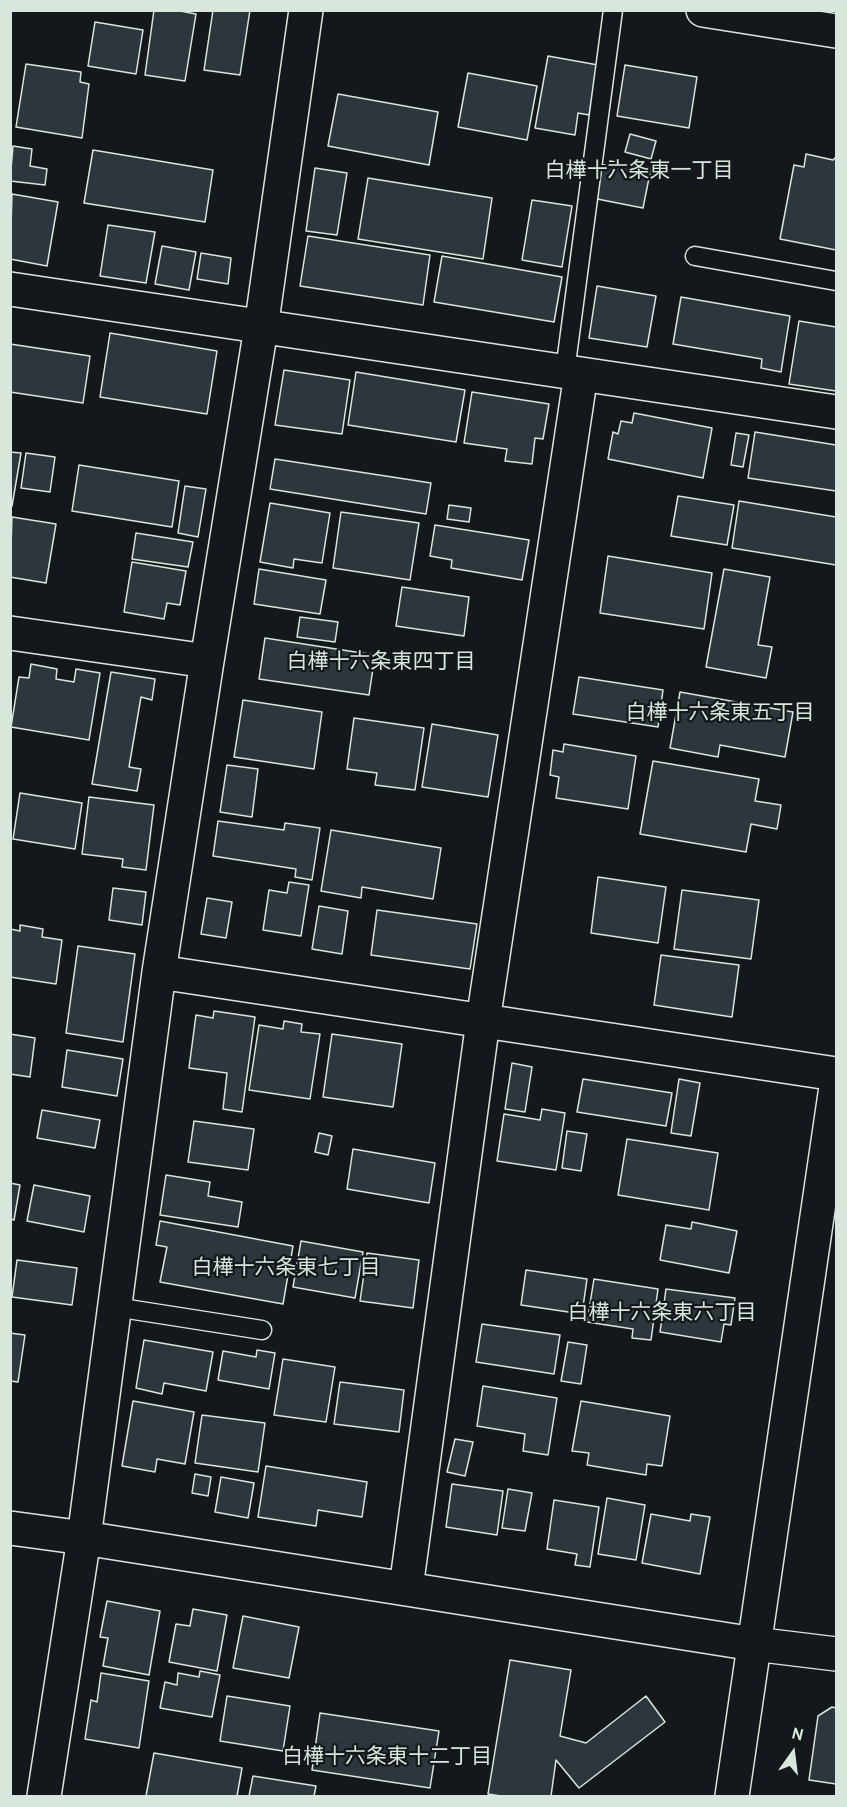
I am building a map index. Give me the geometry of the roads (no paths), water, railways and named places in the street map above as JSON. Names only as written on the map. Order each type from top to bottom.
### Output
[{"type":"street","points":[[44,1797],[84,1538],[159,972],[261,328],[306,10]]},
{"type":"street","points":[[703,10],[837,31]]},
{"type":"street","points":[[10,290],[837,412]]},
{"type":"street","points":[[406,1588],[573,372]]},
{"type":"street","points":[[10,633],[207,661]]},
{"type":"street","points":[[159,972],[837,1074]]},
{"type":"street","points":[[732,1797],[837,1087]]},
{"type":"street","points":[[10,1528],[754,1644],[837,1654]]},
{"type":"lane","points":[[573,372],[613,10]]},
{"type":"lane","points":[[694,256],[837,280]]},
{"type":"lane","points":[[115,1307],[262,1330]]},
{"type":"district","name":"白樺十六条東一丁目","points":[[639,173]]},
{"type":"district","name":"白樺十六条東四丁目","points":[[381,664]]},
{"type":"district","name":"白樺十六条東五丁目","points":[[720,715]]},
{"type":"district","name":"白樺十六条東七丁目","points":[[286,1270]]},
{"type":"district","name":"白樺十六条東六丁目","points":[[662,1315]]},
{"type":"district","name":"白樺十六条東十二丁目","points":[[387,1759]]}]
